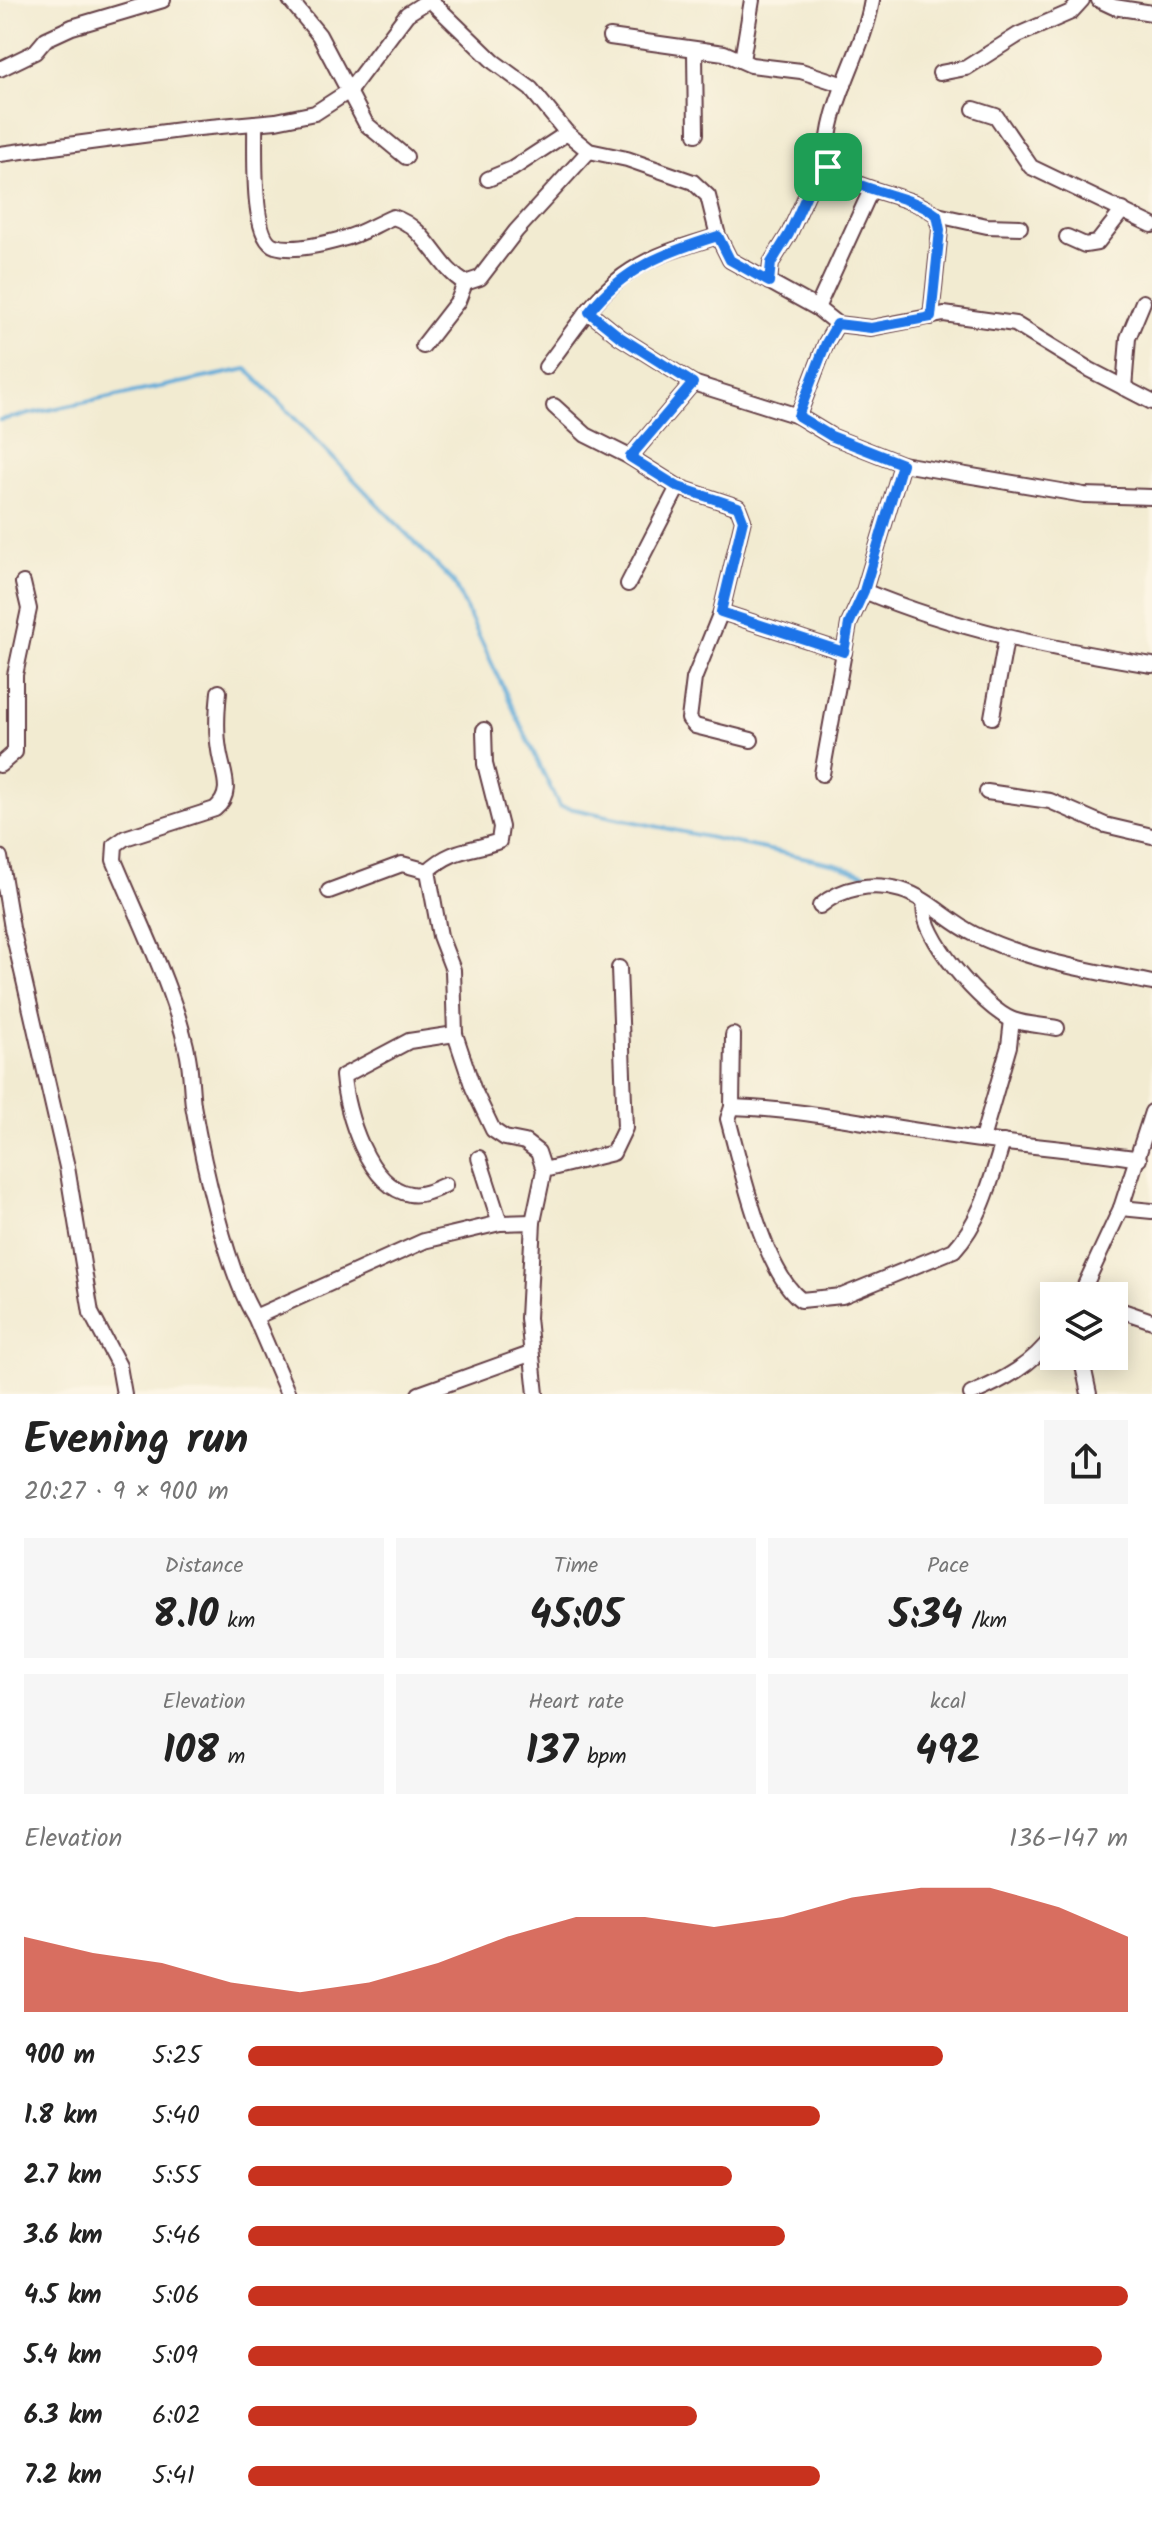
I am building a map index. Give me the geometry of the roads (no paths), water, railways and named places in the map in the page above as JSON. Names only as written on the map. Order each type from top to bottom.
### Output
[{"type":"street","points":[[0,69],[35,52],[46,39],[59,33],[115,12],[163,0]]},
{"type":"street","points":[[290,0],[319,35],[366,124],[406,157]]},
{"type":"street","points":[[0,154],[315,113],[349,91],[407,14],[430,0],[494,62],[531,89],[567,133],[589,151],[627,159],[693,182],[708,196],[718,236],[730,260],[817,308],[837,324],[871,328],[931,317],[971,316],[1015,324],[1152,402]]},
{"type":"street","points":[[742,60],[752,0]]},
{"type":"street","points":[[769,282],[771,263],[789,234],[814,179],[828,167],[828,136],[868,24],[872,0]]},
{"type":"street","points":[[940,73],[966,68],[1018,35],[1071,12],[1082,0]]},
{"type":"street","points":[[1099,0],[1114,7],[1152,13]]},
{"type":"street","points":[[610,37],[695,52],[724,53],[751,65],[801,71],[844,85]]},
{"type":"street","points":[[695,52],[696,134]]},
{"type":"street","points":[[974,109],[996,116],[1031,167],[1152,225]]},
{"type":"street","points":[[255,123],[256,192],[261,231],[267,241],[275,246],[344,239],[393,217],[403,220],[428,241],[454,277],[465,283],[480,278],[516,231],[589,151]]},
{"type":"street","points":[[488,179],[512,169],[567,133]]},
{"type":"street","points":[[828,167],[842,178],[871,190],[922,204],[937,215],[987,226],[1020,227]]},
{"type":"street","points":[[817,308],[871,190]]},
{"type":"street","points":[[1067,237],[1085,245],[1097,243],[1123,210]]},
{"type":"street","points":[[931,317],[940,230],[937,215]]},
{"type":"street","points":[[546,367],[589,312],[631,270],[671,251],[718,236]]},
{"type":"street","points":[[423,346],[458,301],[465,283]]},
{"type":"street","points":[[1124,388],[1128,338],[1143,302]]},
{"type":"street","points":[[589,312],[620,337],[693,383],[798,416],[831,436],[902,464],[1084,495],[1152,497]]},
{"type":"street","points":[[798,416],[826,343],[837,324]]},
{"type":"street","points":[[630,457],[693,383]]},
{"type":"street","points":[[554,406],[586,435],[630,457],[678,487],[738,507],[741,512],[743,520],[721,612],[694,679],[689,719],[695,726],[751,740]]},
{"type":"street","points":[[822,774],[849,624],[864,591],[902,464]]},
{"type":"street","points":[[628,584],[678,487]]},
{"type":"street","points":[[0,765],[15,752],[15,675],[29,609],[23,583]]},
{"type":"street","points":[[864,591],[948,624],[1006,639],[1152,665]]},
{"type":"street","points":[[721,612],[844,652]]},
{"type":"street","points":[[992,717],[1006,639]]},
{"type":"street","points":[[219,692],[219,750],[227,784],[224,802],[215,809],[125,838],[115,845],[114,860],[161,976],[188,1054],[194,1106],[225,1240],[288,1394]]},
{"type":"street","points":[[329,891],[402,864],[428,871],[462,848],[499,841],[501,827],[485,764],[484,730]]},
{"type":"street","points":[[987,792],[1050,801],[1105,825],[1152,836]]},
{"type":"street","points":[[0,857],[12,928],[67,1167],[91,1313],[119,1366],[124,1394]]},
{"type":"street","points":[[428,871],[440,936],[453,970],[455,1034],[473,1088],[493,1130],[538,1152],[544,1170],[533,1222],[528,1318],[536,1394]]},
{"type":"street","points":[[820,906],[844,891],[866,887],[903,891],[991,942],[1085,969],[1152,983]]},
{"type":"street","points":[[925,904],[924,920],[964,980],[983,1001],[1012,1020],[1057,1028]]},
{"type":"street","points":[[544,1170],[613,1153],[620,1143],[625,1118],[619,968]]},
{"type":"street","points":[[982,1139],[1009,1046],[1012,1020]]},
{"type":"street","points":[[445,1185],[426,1193],[412,1194],[387,1185],[354,1132],[343,1076],[409,1041],[455,1034]]},
{"type":"street","points":[[733,1035],[732,1107],[728,1119],[754,1210],[774,1265],[792,1293],[801,1300],[842,1296],[954,1250],[967,1236],[987,1193],[1003,1142]]},
{"type":"street","points":[[732,1107],[770,1108],[1139,1159]]},
{"type":"street","points":[[1092,1282],[1139,1159],[1152,1112]]},
{"type":"street","points":[[479,1158],[500,1223]]},
{"type":"street","points":[[1121,1208],[1152,1211]]},
{"type":"street","points":[[255,1317],[407,1247],[500,1223],[533,1222]]},
{"type":"street","points":[[1128,1313],[1152,1321]]},
{"type":"street","points":[[971,1394],[1020,1370],[1040,1353]]},
{"type":"street","points":[[419,1394],[530,1354]]},
{"type":"street","points":[[1084,1370],[1089,1394]]},
{"type":"waterway","points":[[0,420],[247,369],[454,583],[559,806],[836,864],[880,880]]}]
